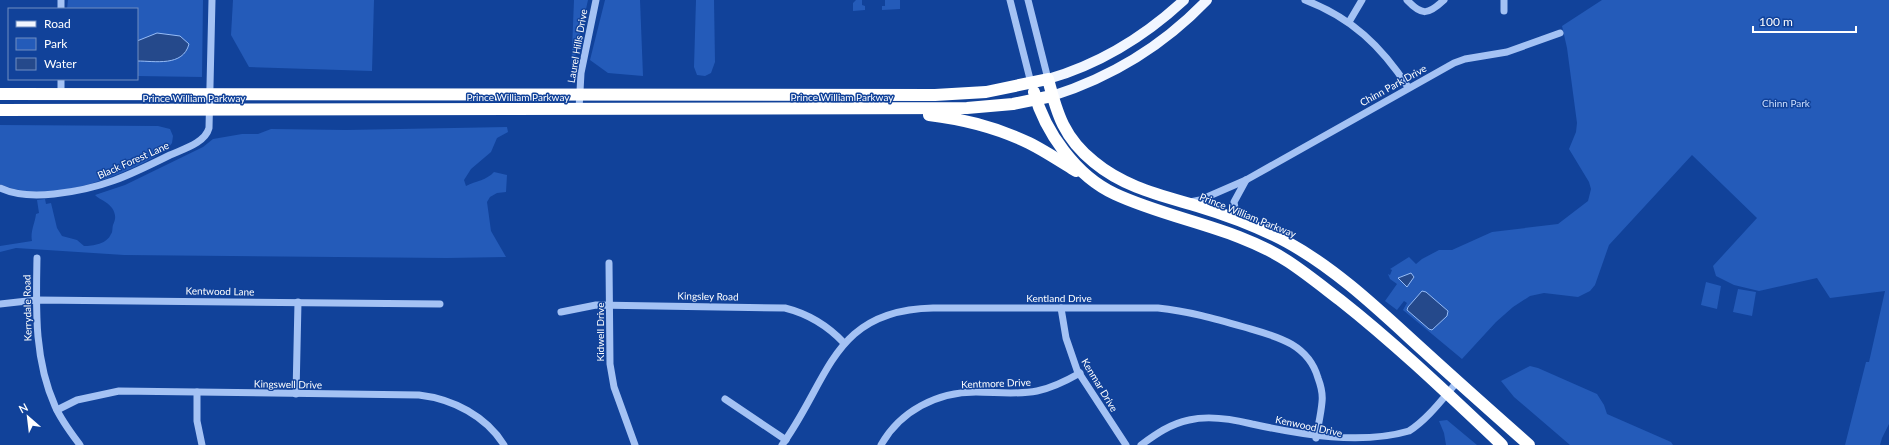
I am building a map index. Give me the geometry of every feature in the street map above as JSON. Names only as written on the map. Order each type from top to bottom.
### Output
[{"type":"highway","name":"Prince William Parkway","points":[[0,94],[935,95],[986,92],[1048,79],[1059,119],[1068,135],[1078,148],[1094,162],[1132,186],[1184,202],[1237,221],[1284,241],[1330,270],[1402,330],[1529,445]]},
{"type":"highway","points":[[1031,83],[1047,128],[1056,141],[1078,166],[1102,186]]},
{"type":"highway","name":"Prince William Parkway","points":[[0,110],[884,109],[987,107],[1036,100],[1052,96]]},
{"type":"highway","points":[[884,109],[955,119],[998,131],[1038,148],[1113,193],[1137,203],[1241,238],[1288,261],[1321,285],[1379,332],[1502,445]]},
{"type":"main road","points":[[1048,79],[1080,68],[1125,46],[1167,16],[1184,0]]},
{"type":"main road","points":[[1052,96],[1097,80],[1142,55],[1176,30],[1207,0]]},
{"type":"street","name":"Black Forest Lane","points":[[0,188],[17,194],[40,196],[83,191],[109,184],[141,170],[203,138],[209,128],[212,0]]},
{"type":"street","name":"Laurel Hills Drive","points":[[579,109],[581,73],[596,0]]},
{"type":"street","points":[[1010,0],[1031,83]]},
{"type":"street","points":[[1028,0],[1048,79]]},
{"type":"street","points":[[1305,0],[1333,12],[1349,22],[1373,41],[1386,56],[1408,88]]},
{"type":"street","points":[[1349,22],[1362,0]]},
{"type":"street","points":[[1407,0],[1421,12],[1431,10],[1444,0]]},
{"type":"street","points":[[1504,0],[1504,11]]},
{"type":"street","name":"Chinn Park Drive","points":[[1184,202],[1200,200],[1246,180],[1454,63],[1465,59],[1507,52],[1560,33]]},
{"type":"street","points":[[61,80],[61,94]]},
{"type":"street","points":[[1237,221],[1234,202],[1246,180]]},
{"type":"street","name":"Kerrydale Road","points":[[37,258],[36,300],[39,355],[44,377],[57,410],[80,445]]},
{"type":"street","name":"Kidwell Drive","points":[[609,263],[610,364],[614,387],[635,445]]},
{"type":"street","name":"Kentwood Lane","points":[[0,304],[36,300],[440,304]]},
{"type":"street","points":[[296,394],[298,302]]},
{"type":"street","name":"Kingsley Road","points":[[561,312],[590,305],[785,308],[797,311],[817,320],[844,343]]},
{"type":"street","name":"Kentland Drive","points":[[784,442],[828,364],[844,343],[862,328],[874,321],[893,313],[913,308],[1145,308],[1173,310],[1218,320],[1285,340],[1302,351],[1317,374],[1322,402],[1316,438]]},
{"type":"street","name":"Kenmar Drive","points":[[1061,308],[1066,338],[1080,374],[1126,445]]},
{"type":"street","name":"Kentmore Drive","points":[[881,445],[890,432],[908,414],[932,400],[944,396],[966,393],[1025,393],[1038,391],[1055,386],[1080,374]]},
{"type":"street","name":"Kenwood Drive","points":[[1141,445],[1167,427],[1178,422],[1203,418],[1232,419],[1348,444],[1385,443],[1409,430],[1420,422],[1458,381]]},
{"type":"street","name":"Kingswell Drive","points":[[57,410],[77,400],[112,392],[419,395],[443,399],[465,409],[494,432],[504,445]]},
{"type":"street","points":[[197,392],[197,421],[202,445]]},
{"type":"street","points":[[725,399],[784,442]]},
{"type":"green space","points":[[68,0],[203,0],[202,77],[138,76],[138,8],[67,8]]},
{"type":"green space","points":[[233,0],[374,0],[372,71],[249,67],[231,35]]},
{"type":"green space","points":[[574,0],[588,0],[571,75]]},
{"type":"green space","points":[[605,0],[640,0],[643,76],[608,73],[590,60]]},
{"type":"green space","points":[[696,0],[714,0],[715,62],[711,73],[705,76],[697,75],[694,67]]},
{"type":"green space","points":[[856,0],[862,0],[862,5],[865,6],[865,10],[853,11],[853,3]]},
{"type":"green space","points":[[885,0],[900,0],[900,9],[882,10],[882,6],[885,6]]},
{"type":"green space","name":"Chinn Park","points":[[1602,0],[1889,0],[1889,424],[1880,445],[1845,445],[1866,362],[1869,362],[1885,291],[1830,298],[1817,278],[1759,291],[1734,285],[1716,276],[1713,266],[1757,218],[1692,155],[1609,245],[1595,285],[1590,291],[1578,297],[1544,293],[1530,296],[1513,307],[1496,322],[1462,359],[1403,310],[1407,303],[1404,301],[1397,310],[1385,301],[1397,284],[1390,279],[1388,274],[1390,275],[1392,270],[1390,269],[1409,257],[1416,264],[1439,250],[1452,250],[1492,232],[1558,224],[1588,201],[1591,189],[1589,182],[1569,149],[1576,132],[1577,123],[1567,48],[1562,26]]},
{"type":"green space","points":[[0,125],[158,126],[170,129],[173,136],[172,143],[163,152],[112,177],[74,188],[35,192],[17,190],[0,184]]},
{"type":"green space","points":[[507,127],[508,132],[497,138],[491,152],[471,169],[464,180],[466,186],[485,179],[494,172],[507,175],[506,192],[497,193],[490,197],[487,202],[491,231],[506,257],[447,258],[124,255],[16,248],[0,252],[0,246],[32,241],[32,231],[36,214],[39,213],[37,200],[45,199],[46,204],[51,203],[57,228],[62,236],[77,240],[84,246],[95,245],[103,242],[112,233],[115,214],[106,202],[95,195],[125,185],[203,147],[213,139],[242,134],[258,134],[271,129],[346,130]]},
{"type":"green space","points":[[1706,282],[1721,286],[1717,309],[1701,305]]},
{"type":"green space","points":[[1738,289],[1756,292],[1752,316],[1733,312]]},
{"type":"green space","points":[[1530,366],[1538,368],[1597,394],[1604,405],[1607,414],[1671,442],[1673,445],[1570,445],[1514,397],[1501,381]]},
{"type":"green space","points":[[1447,420],[1477,445],[1446,445],[1444,433],[1439,421]]},
{"type":"water","points":[[157,33],[180,36],[189,44],[186,51],[175,59],[160,62],[138,61],[138,41]]},
{"type":"water","points":[[1411,273],[1414,277],[1407,287],[1398,278]]},
{"type":"water","points":[[1422,291],[1426,292],[1448,311],[1447,316],[1432,330],[1407,310]]}]
